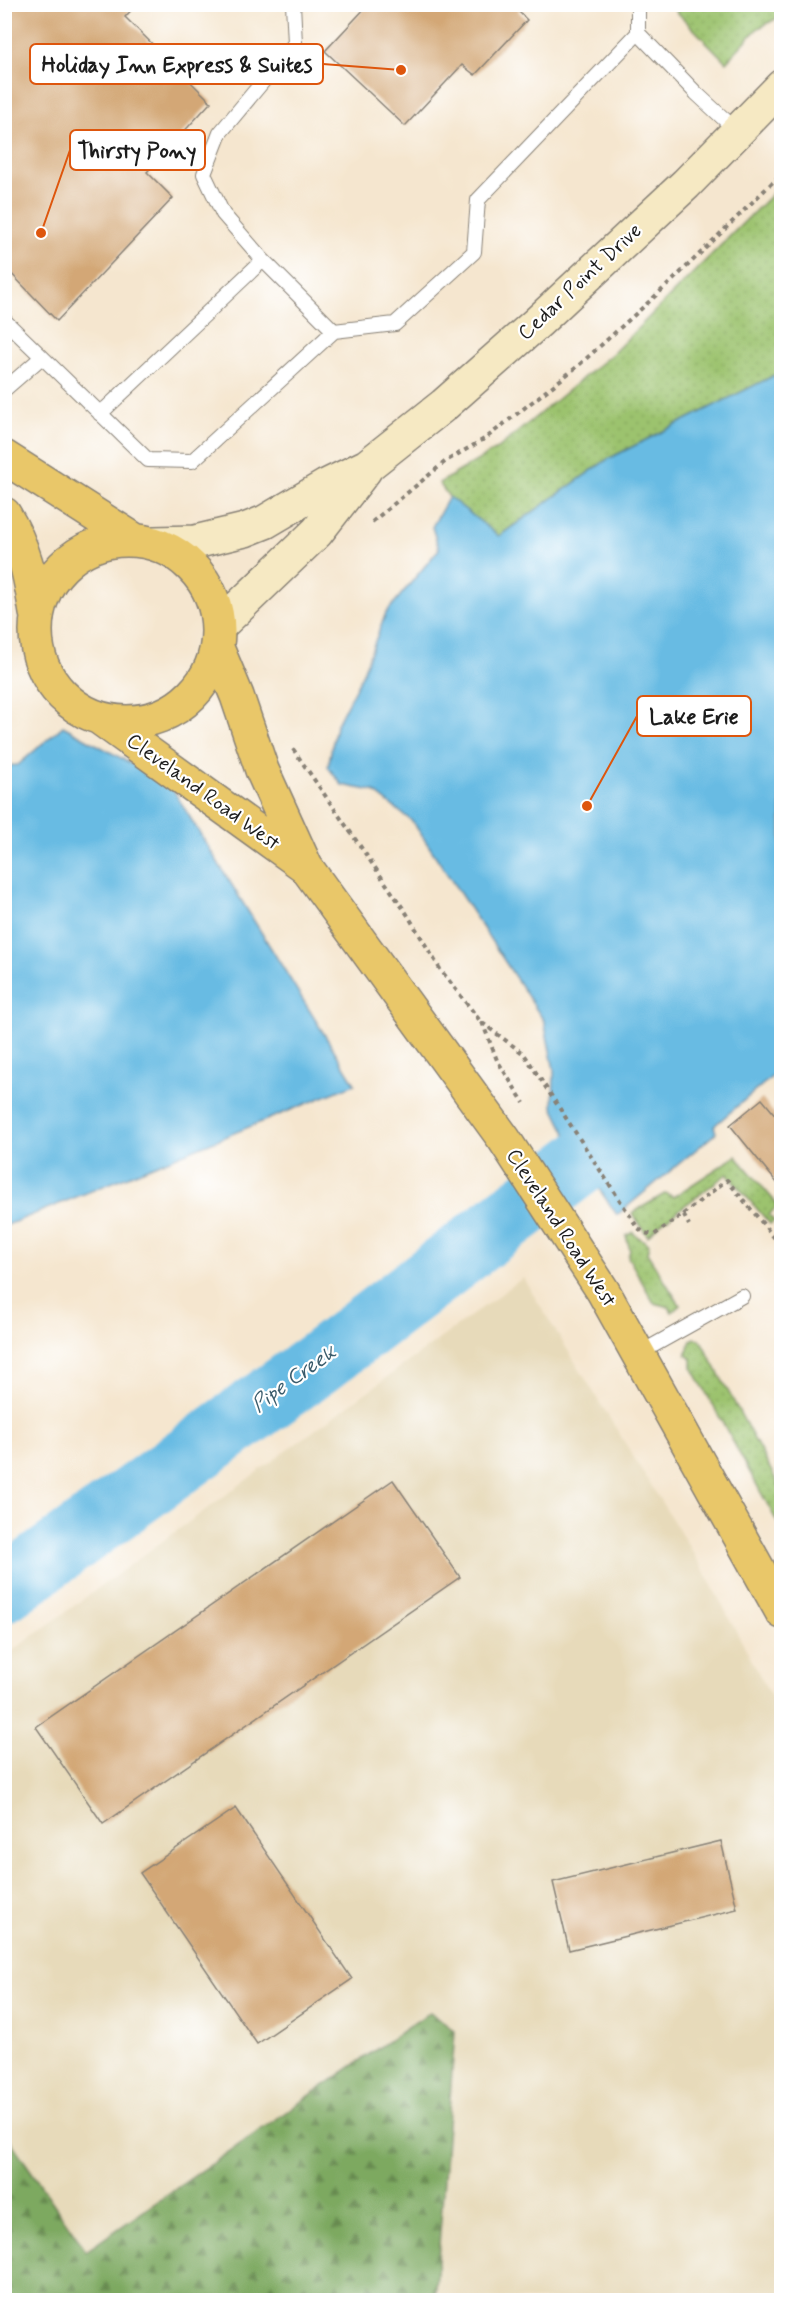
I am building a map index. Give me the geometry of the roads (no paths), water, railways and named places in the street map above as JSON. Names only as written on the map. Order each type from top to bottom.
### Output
[{"type":"main road","name":"Cedar Point Drive","points":[[144,541],[195,542],[245,530],[265,522],[326,486],[368,466],[444,405],[538,322],[686,184],[782,86]]},
{"type":"main road","points":[[4,457],[144,541],[175,552],[192,566],[206,584],[215,604],[218,637],[210,669],[199,688],[183,704],[164,715],[143,721],[121,722],[99,718],[79,709],[61,695],[48,677],[37,646],[36,613],[28,568],[18,537],[4,514]]},
{"type":"main road","name":"Cedar Point Drive","points":[[218,637],[317,532],[368,466]]},
{"type":"main road","points":[[36,613],[43,592],[55,573],[70,558],[90,546],[111,540],[144,541]]},
{"type":"main road","name":"Cleveland Road West","points":[[218,637],[262,770],[306,867],[504,1139],[603,1291],[782,1612]]},
{"type":"main road","name":"Cleveland Road West","points":[[99,718],[306,867]]},
{"type":"lane","points":[[293,4],[295,43],[220,133],[204,174],[223,214],[263,260],[334,331]]},
{"type":"lane","points":[[4,320],[148,460],[192,461],[334,331],[395,324],[474,252],[478,200],[638,33],[638,4]]},
{"type":"lane","points":[[638,33],[696,93],[737,131]]},
{"type":"lane","points":[[100,414],[263,260]]},
{"type":"lane","points":[[4,390],[42,357]]},
{"type":"lane","points":[[638,1354],[742,1296]]},
{"type":"water","points":[[781,372],[781,1069],[714,1126],[716,1133],[617,1215],[581,1163],[553,1107],[554,1070],[544,1021],[413,822],[373,791],[342,785],[328,767],[336,726],[362,675],[386,613],[439,549],[432,527],[449,497],[499,536],[608,459]]},
{"type":"water","points":[[63,726],[170,785],[355,1084],[5,1226],[5,766],[18,765]]},
{"type":"waterway","name":"Pipe Creek","points":[[4,1590],[317,1364],[581,1163]]},
{"type":"place","name":"Holiday Inn Express & Suites","points":[[401,70]]},
{"type":"place","name":"Thirsty Pony","points":[[41,233]]},
{"type":"place","name":"Lake Erie","points":[[587,806]]}]
